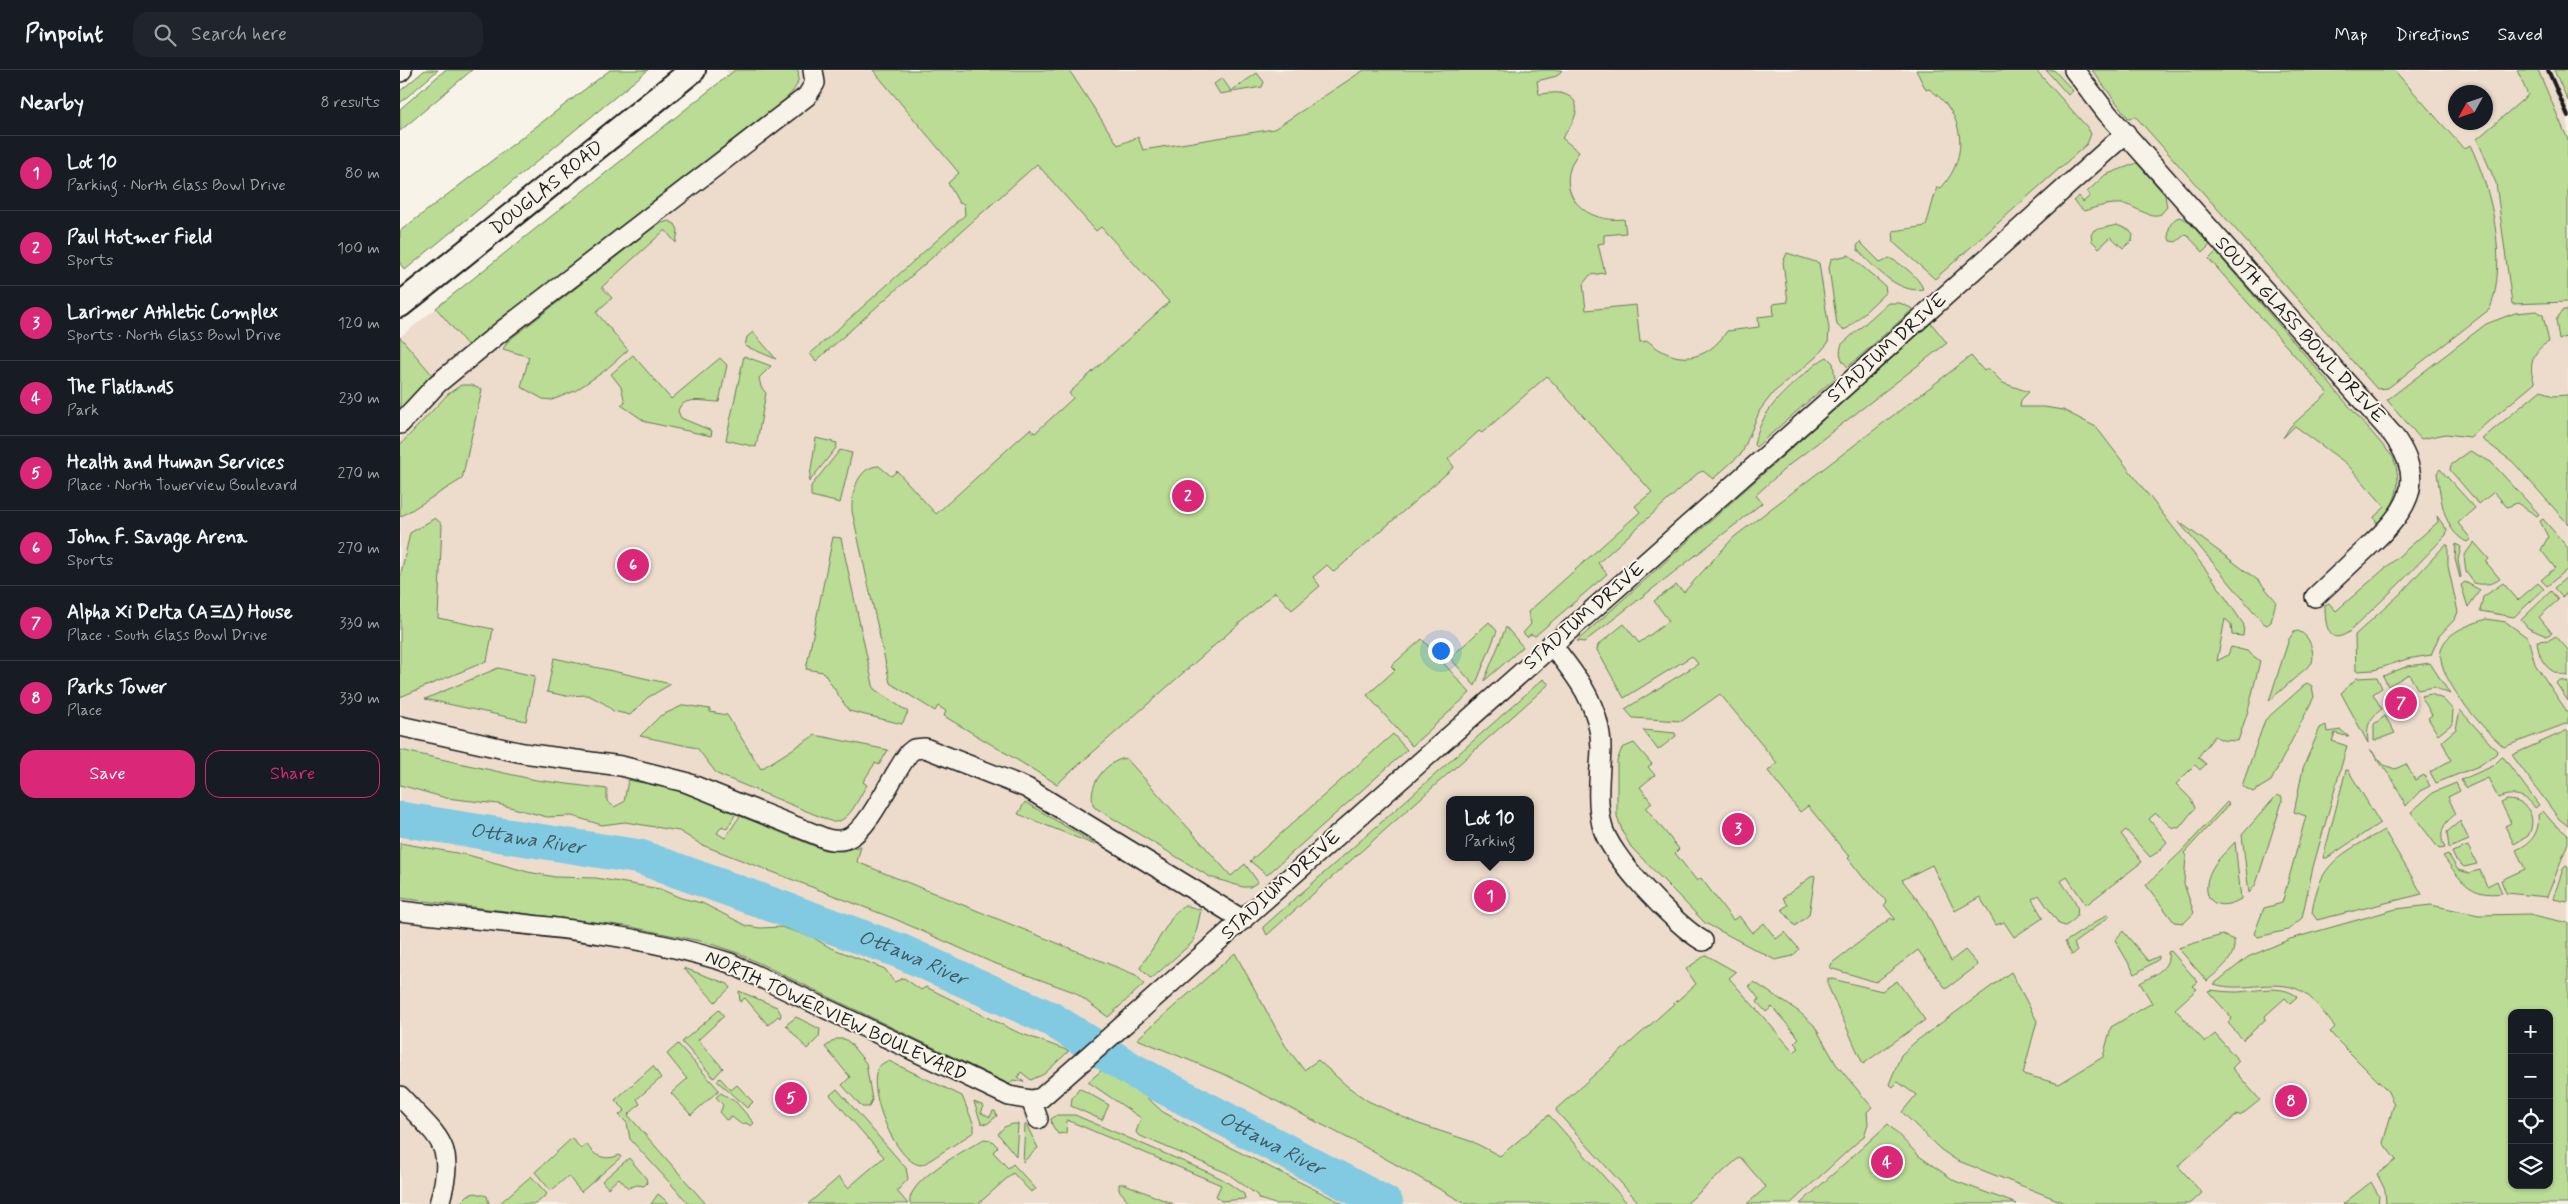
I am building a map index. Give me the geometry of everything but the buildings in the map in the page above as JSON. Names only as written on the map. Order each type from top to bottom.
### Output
[{"type":"street","name":"DOUGLAS ROAD","points":[[400,305],[693,70]]},
{"type":"street","points":[[400,424],[437,384],[496,336],[807,96],[815,83],[813,70]]},
{"type":"street","name":"SOUTH GLASS BOWL DRIVE","points":[[2074,70],[2126,133],[2392,435],[2407,458],[2410,478],[2404,510],[2390,526],[2315,597]]},
{"type":"street","name":"STADIUM DRIVE","points":[[1036,1099],[1062,1080],[1243,920],[1551,644],[1845,386],[2126,133]]},
{"type":"street","points":[[1551,644],[1583,686],[1596,717],[1601,740],[1599,811],[1607,840],[1627,867],[1672,916],[1703,941]]},
{"type":"street","points":[[400,726],[522,753],[622,766],[685,782],[827,839],[840,841],[851,837],[862,826],[912,750],[925,748],[1027,788],[1243,920]]},
{"type":"street","name":"NORTH TOWERVIEW BOULEVARD","points":[[400,911],[644,941],[697,953],[730,963],[1009,1096],[1036,1099]]},
{"type":"street","points":[[400,1096],[444,1147],[447,1169],[439,1204]]},
{"type":"street","points":[[1036,1099],[1038,1119]]},
{"type":"shaded area","points":[[726,70],[2568,70],[2568,1204],[400,1204],[400,337],[729,75]]},
{"type":"green space","points":[[425,70],[438,70],[400,103],[400,91]]},
{"type":"green space","points":[[445,70],[472,70],[400,131],[400,109]]},
{"type":"green space","points":[[610,70],[648,70],[405,270],[400,264],[400,231]]},
{"type":"green space","points":[[735,70],[798,70],[798,81],[788,97],[469,347],[436,308]]},
{"type":"green space","points":[[873,70],[1069,70],[1118,145],[1138,137],[1143,150],[1274,129],[1364,70],[1562,70],[1557,76],[1537,81],[1539,94],[1560,93],[1569,96],[1576,106],[1574,119],[1562,138],[1579,152],[1571,166],[1568,179],[1570,191],[1575,201],[1584,210],[1595,216],[1609,219],[1624,219],[1626,233],[1604,235],[1604,243],[1598,244],[1605,273],[1590,275],[1583,284],[1586,310],[1636,305],[1640,342],[1648,341],[1669,354],[1680,357],[1701,354],[1710,349],[1727,331],[1759,327],[1758,317],[1774,315],[1773,304],[1788,302],[1783,262],[1787,253],[1819,263],[1829,329],[1828,343],[1815,358],[1773,393],[1760,410],[1742,453],[1713,479],[1703,471],[1698,473],[1598,563],[1607,574],[1535,636],[1531,634],[1527,637],[1523,633],[1531,624],[1528,612],[1640,512],[1635,506],[1652,492],[1547,376],[1482,433],[1479,431],[1448,459],[1454,467],[1334,572],[1327,565],[1313,577],[1320,586],[1292,610],[1275,592],[1057,784],[944,716],[946,711],[938,706],[935,711],[890,683],[852,511],[853,496],[861,475],[872,467],[879,466],[891,476],[897,471],[936,514],[1030,429],[1035,433],[1073,398],[1069,393],[1169,302],[1101,227],[1096,231],[1037,164],[816,361],[810,354],[965,215],[964,204],[959,203],[948,183],[959,173]]},
{"type":"green space","points":[[1916,70],[2036,70],[2088,128],[2091,134],[2087,144],[1935,279],[1894,243],[1893,231],[1926,226],[1937,187],[1941,188],[1950,176],[1959,149],[1959,135],[1956,122],[1950,110],[1929,89],[1926,90]]},
{"type":"green space","points":[[2046,70],[2054,70],[2073,91],[2068,95]]},
{"type":"green space","points":[[2092,70],[2394,70],[2464,149],[2470,145],[2478,163],[2491,204],[2497,248],[2498,270],[2490,309],[2388,388],[2377,389],[2136,117],[2128,118]]},
{"type":"green space","points":[[2517,70],[2538,70],[2568,140],[2568,302],[2512,304],[2496,183],[2477,139],[2487,130],[2493,130],[2493,125],[2528,95]]},
{"type":"green space","points":[[2554,70],[2568,70],[2568,101]]},
{"type":"green space","points":[[1257,73],[1264,82],[1262,87],[1220,94],[1214,84],[1222,78],[1231,91]]},
{"type":"green space","points":[[2137,163],[2165,195],[2167,207],[2161,214],[2147,214],[2123,204],[2108,205],[2084,211],[2073,201],[2079,196],[2083,202],[2090,196],[2087,192],[2105,175]]},
{"type":"green space","points":[[2179,217],[2187,220],[2210,245],[2203,252],[2186,234],[2176,242],[2170,241],[2168,234],[2170,227],[2173,221]]},
{"type":"green space","points":[[669,221],[675,224],[678,230],[676,243],[665,230],[602,287],[612,298],[596,312],[628,350],[603,372],[575,391],[552,400],[543,399],[521,387],[529,357],[503,349],[508,341],[658,224]]},
{"type":"green space","points":[[2117,225],[2129,230],[2133,235],[2132,241],[2123,248],[2111,237],[2099,248],[2092,241],[2091,235],[2094,230]]},
{"type":"green space","points":[[1860,242],[1881,263],[1889,258],[1899,263],[1914,275],[1923,289],[1905,288],[1887,278],[1858,250],[1857,246]]},
{"type":"green space","points":[[2216,252],[2393,457],[2398,475],[2398,484],[2394,500],[2379,522],[2376,522],[2374,517],[2385,507],[2347,464],[2295,426],[2283,438],[2290,427],[2328,393],[2209,259]]},
{"type":"green space","points":[[1849,255],[1885,286],[1886,292],[1848,328],[1843,330],[1837,325],[1829,268],[1831,259]]},
{"type":"green space","points":[[1888,303],[1900,303],[1913,309],[1848,367],[1841,357],[1842,344]]},
{"type":"green space","points":[[2563,310],[2568,310],[2568,336],[2559,340],[2556,320]]},
{"type":"green space","points":[[2537,311],[2543,315],[2549,342],[2543,345],[2535,354],[2532,371],[2535,383],[2470,437],[2446,434],[2421,439],[2387,400],[2486,324],[2515,313]]},
{"type":"green space","points":[[1931,323],[1947,343],[1789,465],[1756,495],[1762,503],[1740,521],[1584,642],[1577,641]]},
{"type":"green space","points":[[753,332],[776,359],[745,346],[747,337]]},
{"type":"green space","points":[[400,337],[435,378],[400,413]]},
{"type":"green space","points":[[633,355],[671,399],[720,358],[727,365],[719,402],[689,401],[680,406],[678,411],[681,418],[712,431],[711,436],[646,422],[621,405],[625,402],[621,387],[611,374]]},
{"type":"green space","points":[[744,356],[771,366],[759,378],[761,387],[766,393],[756,447],[726,440]]},
{"type":"green space","points":[[1971,356],[1984,371],[1988,368],[2003,383],[2029,392],[2021,400],[2020,407],[2044,407],[2063,410],[2096,427],[2213,579],[2244,625],[2243,636],[2232,635],[2231,624],[2225,619],[2217,661],[2228,655],[2231,647],[2247,651],[2260,661],[2248,711],[2238,741],[2222,740],[2215,736],[2198,757],[2206,764],[2200,770],[2195,765],[2176,784],[2191,799],[2195,808],[2179,828],[2171,827],[2156,813],[2149,819],[2167,842],[2158,852],[2150,857],[2126,830],[2121,834],[2142,862],[2086,905],[2067,877],[2061,881],[2074,899],[2078,911],[2072,921],[2065,926],[2059,924],[2039,895],[2032,899],[2043,918],[2014,937],[2004,922],[1996,925],[1980,897],[1955,911],[1932,865],[1902,880],[1924,908],[1951,961],[1965,950],[1978,965],[1946,989],[1918,950],[1876,982],[1830,968],[1832,963],[1891,918],[1895,919],[1884,905],[1887,902],[1867,879],[1865,880],[1848,858],[1850,856],[1808,806],[1800,812],[1768,771],[1777,763],[1720,694],[1682,721],[1633,718],[1625,709],[1698,664],[1692,656],[1624,698],[1597,650],[1598,645],[1624,624],[1639,643],[1669,621],[1654,601],[1676,585],[1684,592],[1734,537]]},
{"type":"green space","points":[[1827,357],[1833,363],[1835,378],[1756,447],[1754,445],[1757,434],[1766,414],[1772,406],[1794,383]]},
{"type":"green space","points":[[461,385],[472,385],[482,390],[462,479],[400,517],[400,445],[448,394]]},
{"type":"green space","points":[[2541,390],[2552,396],[2568,395],[2568,524],[2513,462],[2482,439]]},
{"type":"green space","points":[[816,438],[837,443],[836,448],[809,482]]},
{"type":"green space","points":[[840,450],[852,453],[840,503],[811,496],[811,486]]},
{"type":"green space","points":[[2470,451],[2491,462],[2539,514],[2537,516],[2517,503],[2507,507],[2494,492],[2479,504],[2450,470],[2451,465]]},
{"type":"green space","points":[[2440,469],[2475,508],[2458,523],[2471,539],[2467,542],[2459,537],[2448,522],[2440,493],[2437,473]]},
{"type":"green space","points":[[2437,516],[2447,530],[2446,535],[2349,632],[2336,637],[2331,634],[2328,630],[2325,605],[2329,603],[2336,611],[2438,522]]},
{"type":"green space","points":[[435,518],[442,524],[438,618],[493,629],[487,661],[400,697],[400,578],[410,533]]},
{"type":"green space","points":[[2543,519],[2568,548],[2568,569],[2547,586],[2541,580],[2555,568],[2541,550],[2548,537],[2540,521]]},
{"type":"green space","points":[[2178,521],[2259,581],[2276,601],[2271,622],[2267,625],[2263,623]]},
{"type":"green space","points":[[833,537],[841,538],[874,689],[908,712],[902,724],[849,711],[823,672],[806,669]]},
{"type":"green space","points":[[2474,542],[2489,559],[2486,562],[2500,579],[2497,581],[2487,584],[2474,583],[2466,572],[2464,556]]},
{"type":"green space","points":[[2456,544],[2461,547],[2458,560],[2460,578],[2455,559]]},
{"type":"green space","points":[[2445,545],[2448,545],[2448,566],[2458,612],[2455,619],[2439,636],[2431,655],[2407,659],[2374,670],[2356,671],[2355,635],[2400,594]]},
{"type":"green space","points":[[2568,576],[2568,592],[2562,597],[2554,588]]},
{"type":"green space","points":[[2465,582],[2480,590],[2468,607],[2461,585]]},
{"type":"green space","points":[[2503,583],[2518,600],[2538,583],[2544,589],[2514,617],[2480,611],[2483,597]]},
{"type":"green space","points":[[2551,591],[2558,600],[2539,617],[2552,633],[2546,636],[2528,628],[2521,620]]},
{"type":"green space","points":[[2486,619],[2506,622],[2528,638],[2535,664],[2568,713],[2568,723],[2504,747],[2473,715],[2452,686],[2444,671],[2441,658],[2442,647],[2445,641],[2455,632]]},
{"type":"green space","points":[[1489,622],[1497,631],[1475,686],[1450,658]]},
{"type":"green space","points":[[1506,627],[1523,647],[1484,681]]},
{"type":"green space","points":[[2298,631],[2306,636],[2311,644],[2312,663],[2269,701],[2289,639],[2294,632]]},
{"type":"green space","points":[[2556,636],[2568,650],[2568,676],[2549,669],[2542,660],[2538,648],[2537,641],[2549,640]]},
{"type":"green space","points":[[1422,639],[1470,693],[1412,746],[1367,695],[1395,670],[1391,666]]},
{"type":"green space","points":[[554,658],[671,684],[647,698],[630,715],[613,711],[605,704],[588,695],[567,696],[547,692]]},
{"type":"green space","points":[[2430,663],[2450,694],[2433,687],[2418,690],[2409,674],[2388,686],[2383,676],[2408,666]]},
{"type":"green space","points":[[498,668],[535,676],[526,721],[425,699]]},
{"type":"green space","points":[[2377,677],[2382,688],[2373,694],[2382,709],[2373,717],[2369,724],[2368,743],[2341,693],[2357,678]]},
{"type":"green space","points":[[1543,679],[1549,684],[1267,935],[1263,927]]},
{"type":"green space","points":[[2559,680],[2568,682],[2568,701],[2556,683]]},
{"type":"green space","points":[[2307,683],[2312,686],[2314,697],[2271,781],[2253,792],[2242,786],[2265,720]]},
{"type":"green space","points":[[2431,694],[2443,699],[2453,710],[2452,724],[2438,735],[2428,718],[2432,715],[2421,696]]},
{"type":"green space","points":[[684,705],[710,709],[710,712],[727,715],[761,769],[815,735],[888,750],[879,765],[875,763],[863,782],[867,785],[849,814],[839,821],[833,822],[717,774],[697,748],[640,736],[660,716]]},
{"type":"green space","points":[[2460,710],[2497,751],[2496,754],[2479,766],[2436,783],[2430,772],[2451,760],[2442,741],[2456,729]]},
{"type":"green space","points":[[2385,716],[2395,733],[2374,741],[2374,724]]},
{"type":"green space","points":[[2326,725],[2327,732],[2341,730],[2349,737],[2335,733],[2332,741],[2347,746],[2313,867],[2302,918],[2288,930],[2258,937],[2254,934],[2264,908],[2282,903],[2306,816],[2294,812],[2303,768],[2320,728]]},
{"type":"green space","points":[[1643,730],[1675,733],[1676,736],[1658,750]]},
{"type":"green space","points":[[2568,730],[2568,826],[2559,819],[2512,755]]},
{"type":"green space","points":[[1393,734],[1407,750],[1267,875],[1250,861]]},
{"type":"green space","points":[[1634,743],[1652,764],[1648,767],[1655,775],[1640,787],[1652,803],[1646,808],[1679,849],[1675,853],[1697,881],[1701,878],[1733,920],[1739,916],[1752,933],[1764,923],[1776,939],[1785,932],[1799,949],[1793,956],[1775,960],[1705,923],[1631,847],[1623,833],[1617,816],[1617,761],[1622,748]]},
{"type":"green space","points":[[2370,749],[2384,765],[2395,769],[2406,764],[2415,780],[2424,775],[2430,786],[2420,791],[2406,806],[2394,782]]},
{"type":"green space","points":[[400,750],[536,780],[607,789],[607,801],[614,807],[624,802],[628,780],[680,790],[736,813],[727,829],[722,826],[717,833],[725,838],[740,816],[824,850],[843,851],[861,846],[857,862],[1136,975],[1144,984],[1108,1017],[1074,992],[991,962],[895,919],[702,845],[679,831],[625,822],[602,825],[572,816],[547,817],[498,804],[446,798],[400,785]]},
{"type":"green space","points":[[2502,757],[2539,805],[2535,808],[2523,797],[2508,795],[2498,798],[2488,778],[2466,788],[2461,780],[2493,766]]},
{"type":"green space","points":[[1126,758],[1231,876],[1245,864],[1258,882],[1250,887],[1243,887],[1210,877],[1094,807],[1093,791],[1099,776],[1111,764]]},
{"type":"green space","points":[[2346,770],[2348,770],[2380,823],[2327,858],[2323,858]]},
{"type":"green space","points":[[2456,783],[2460,791],[2448,797],[2456,814],[2443,829],[2442,838],[2445,848],[2439,849],[2411,812],[2434,792]]},
{"type":"green space","points":[[2277,795],[2282,797],[2282,802],[2256,884],[2249,893],[2242,835]]},
{"type":"green space","points":[[2507,800],[2521,803],[2526,807],[2532,823],[2528,836],[2514,844],[2505,826],[2511,823],[2501,803]]},
{"type":"green space","points":[[1025,802],[1095,844],[1095,845],[1018,814]]},
{"type":"green space","points":[[2227,802],[2229,804],[2184,853],[2186,856],[2184,884],[2194,913],[2184,923],[2174,922],[2146,885],[2182,851]]},
{"type":"green space","points":[[2543,811],[2553,823],[2568,835],[2568,843],[2547,897],[2506,893],[2501,880],[2525,869],[2516,850],[2534,836],[2538,827],[2538,815]]},
{"type":"green space","points":[[2460,821],[2469,840],[2449,848],[2447,832]]},
{"type":"green space","points":[[2384,830],[2422,894],[2317,920],[2312,913],[2315,895],[2320,881],[2327,870],[2345,853]]},
{"type":"green space","points":[[2235,842],[2241,899],[2223,905],[2211,900],[2207,887],[2208,878],[2217,862]]},
{"type":"green space","points":[[400,843],[468,855],[528,872],[555,877],[596,878],[660,889],[681,898],[702,903],[747,926],[760,928],[781,927],[812,937],[829,947],[885,969],[894,982],[904,978],[921,990],[926,987],[1017,1032],[1069,1051],[1044,1074],[1031,1080],[1021,1072],[1018,1077],[1024,1082],[1013,1080],[1009,1084],[738,953],[705,942],[626,926],[400,898]]},
{"type":"green space","points":[[2468,846],[2477,864],[2464,867],[2455,859],[2452,852]]},
{"type":"green space","points":[[2448,854],[2458,870],[2469,873],[2480,870],[2487,886],[2497,881],[2502,893],[2481,893],[2466,885],[2443,856]]},
{"type":"green space","points":[[2566,866],[2568,867],[2568,902],[2553,899],[2563,869]]},
{"type":"green space","points":[[1813,875],[1815,876],[1809,915],[1795,926],[1782,909],[1788,905],[1783,898]]},
{"type":"green space","points":[[1185,905],[1201,910],[1194,941],[1151,979],[1140,968],[1175,913]]},
{"type":"green space","points":[[2431,905],[2479,915],[2529,914],[2568,923],[2568,1204],[2386,1204],[2385,1190],[2377,1174],[2396,1160],[2383,1143],[2394,1104],[2387,1090],[2330,1032],[2335,1027],[2318,1005],[2306,994],[2285,986],[2226,987],[2214,984],[2248,957],[2290,939],[2396,909]]},
{"type":"green space","points":[[2108,914],[2110,916],[2074,943],[2077,951],[2072,955],[2065,942]]},
{"type":"green space","points":[[2123,931],[2148,961],[2159,956],[2159,959],[2135,974],[2115,940]]},
{"type":"green space","points":[[2222,935],[2234,940],[2234,947],[2230,959],[2207,981],[2178,948]]},
{"type":"green space","points":[[2171,951],[2198,982],[2193,986],[2197,989],[2175,1009],[2205,1042],[2215,1034],[2239,1061],[2232,1068],[2260,1100],[2240,1116],[2238,1114],[2178,1166],[2202,1193],[2190,1204],[2068,1204],[1956,1160],[1940,1149],[1902,1112],[1916,1095],[1898,1082],[1893,1087],[1889,1084],[1901,1055],[1915,1042],[2011,972],[2037,1021],[2023,1074],[2059,1084],[2103,1057],[2111,1027],[2152,1003],[2140,983],[2155,975],[2164,967],[2167,963],[2168,952]]},
{"type":"green space","points":[[1235,953],[1285,1045],[1304,1070],[1318,1060],[1347,1086],[1368,1101],[1416,1123],[1473,1142],[1500,1156],[1549,1115],[1628,1204],[1466,1204],[1363,1146],[1228,1076],[1137,1039]]},
{"type":"green space","points":[[1706,955],[1736,972],[1729,978],[1794,1052],[1799,1048],[1794,1043],[1799,1038],[1772,1007],[1766,1012],[1757,1002],[1759,999],[1749,986],[1754,982],[1798,1011],[1814,1025],[1836,1064],[1872,1107],[1867,1112],[1868,1124],[1864,1136],[1790,1204],[1747,1204],[1766,1187],[1740,1157],[1686,1204],[1640,1204],[1557,1112],[1556,1109],[1696,984],[1686,969]]},
{"type":"green space","points":[[684,968],[728,984],[730,988],[715,1002]]},
{"type":"green space","points":[[1828,978],[1882,991],[1897,981],[1925,1020],[1863,1064],[1828,986]]},
{"type":"green space","points":[[2276,989],[2284,990],[2297,997],[2290,1003],[2285,998],[2243,1040],[2228,1023],[2232,1018],[2208,991],[2235,992]]},
{"type":"green space","points":[[739,991],[777,1007],[781,1014],[780,1018],[778,1016],[768,1025],[745,998],[740,1002]]},
{"type":"green space","points":[[719,1010],[724,1016],[698,1040],[723,1068],[714,1078],[682,1042]]},
{"type":"green space","points":[[796,1017],[820,1029],[819,1037],[807,1049],[786,1025]]},
{"type":"green space","points":[[836,1039],[845,1039],[850,1043],[866,1063],[872,1100],[869,1107],[862,1107],[842,1085],[850,1077],[825,1047]]},
{"type":"green space","points":[[678,1044],[719,1090],[691,1115],[671,1093],[687,1079],[667,1054]]},
{"type":"green space","points":[[889,1061],[962,1096],[974,1125],[974,1132],[924,1164],[920,1165],[911,1161],[901,1152],[893,1139],[880,1109],[876,1094],[875,1080],[877,1070],[882,1064]]},
{"type":"green space","points":[[653,1066],[661,1078],[637,1099],[640,1104],[628,1115],[706,1204],[689,1204],[630,1139],[627,1123],[619,1115],[625,1110],[615,1100]]},
{"type":"green space","points":[[1102,1070],[1145,1096],[1163,1112],[1344,1204],[1275,1204],[1259,1199],[1257,1195],[1227,1173],[1138,1135],[1136,1132],[1141,1118],[1088,1082]]},
{"type":"green space","points":[[720,1078],[731,1090],[737,1085],[753,1102],[747,1108],[717,1081]]},
{"type":"green space","points":[[1079,1088],[1109,1105],[1102,1120],[1071,1106],[1072,1098]]},
{"type":"green space","points":[[837,1089],[906,1168],[908,1179],[897,1191],[908,1204],[808,1204],[839,1177],[848,1188],[884,1157],[830,1095]]},
{"type":"green space","points":[[721,1093],[736,1102],[754,1123],[751,1126],[746,1123],[741,1124],[732,1117],[726,1120],[720,1113],[723,1105],[716,1097]]},
{"type":"green space","points":[[974,1102],[984,1106],[981,1113],[990,1117],[993,1111],[995,1111],[997,1116],[987,1124],[981,1123]]},
{"type":"green space","points":[[1057,1115],[1075,1115],[1210,1173],[1244,1194],[1245,1199],[1221,1201],[1216,1196],[1221,1185],[1067,1120],[1066,1133],[1058,1134],[1052,1125],[1051,1119]]},
{"type":"green space","points":[[1018,1124],[1016,1156],[998,1134],[1004,1127]]},
{"type":"green space","points":[[1888,1124],[1919,1156],[1955,1181],[2017,1204],[1800,1204]]},
{"type":"green space","points":[[1025,1125],[1038,1148],[1023,1162]]},
{"type":"green space","points":[[572,1138],[581,1149],[587,1144],[593,1152],[601,1157],[610,1158],[619,1155],[621,1157],[581,1192],[568,1176],[551,1191],[535,1172]]},
{"type":"green space","points":[[984,1139],[991,1140],[998,1147],[993,1152],[1008,1168],[1013,1164],[1036,1189],[1031,1192],[1013,1173],[978,1204],[910,1204],[911,1195],[926,1176],[951,1158]]},
{"type":"green space","points":[[629,1158],[646,1178],[647,1183],[644,1186],[637,1185],[628,1188],[619,1178],[608,1188],[602,1181]]},
{"type":"green space","points":[[531,1176],[547,1194],[536,1204],[499,1204]]},
{"type":"green space","points":[[2371,1182],[2379,1196],[2378,1204],[2343,1204]]},
{"type":"green space","points":[[1119,1184],[1125,1184],[1173,1204],[1131,1204],[1119,1190]]},
{"type":"green space","points":[[475,1193],[487,1196],[489,1204],[459,1204],[468,1195]]},
{"type":"green space","points":[[658,1194],[670,1204],[651,1204]]},
{"type":"waterway","name":"Ottawa River","points":[[400,819],[640,857],[900,951],[1051,1019],[1132,1070],[1386,1204]]},
{"type":"railway","points":[[2548,70],[2568,116]]},
{"type":"place","name":"Paul Hotmer Field","points":[[1188,496]]},
{"type":"place","name":"John F. Savage Arena","points":[[633,565]]},
{"type":"place","name":"Alpha Xi Delta (ΑΞΔ) House","points":[[2401,703]]},
{"type":"place","name":"Larimer Athletic Complex","points":[[1738,829]]},
{"type":"place","name":"Lot 10","points":[[1490,896]]},
{"type":"place","name":"Health and Human Services","points":[[791,1098]]},
{"type":"place","name":"Parks Tower","points":[[2291,1101]]},
{"type":"place","name":"The Flatlands","points":[[1887,1162]]}]
